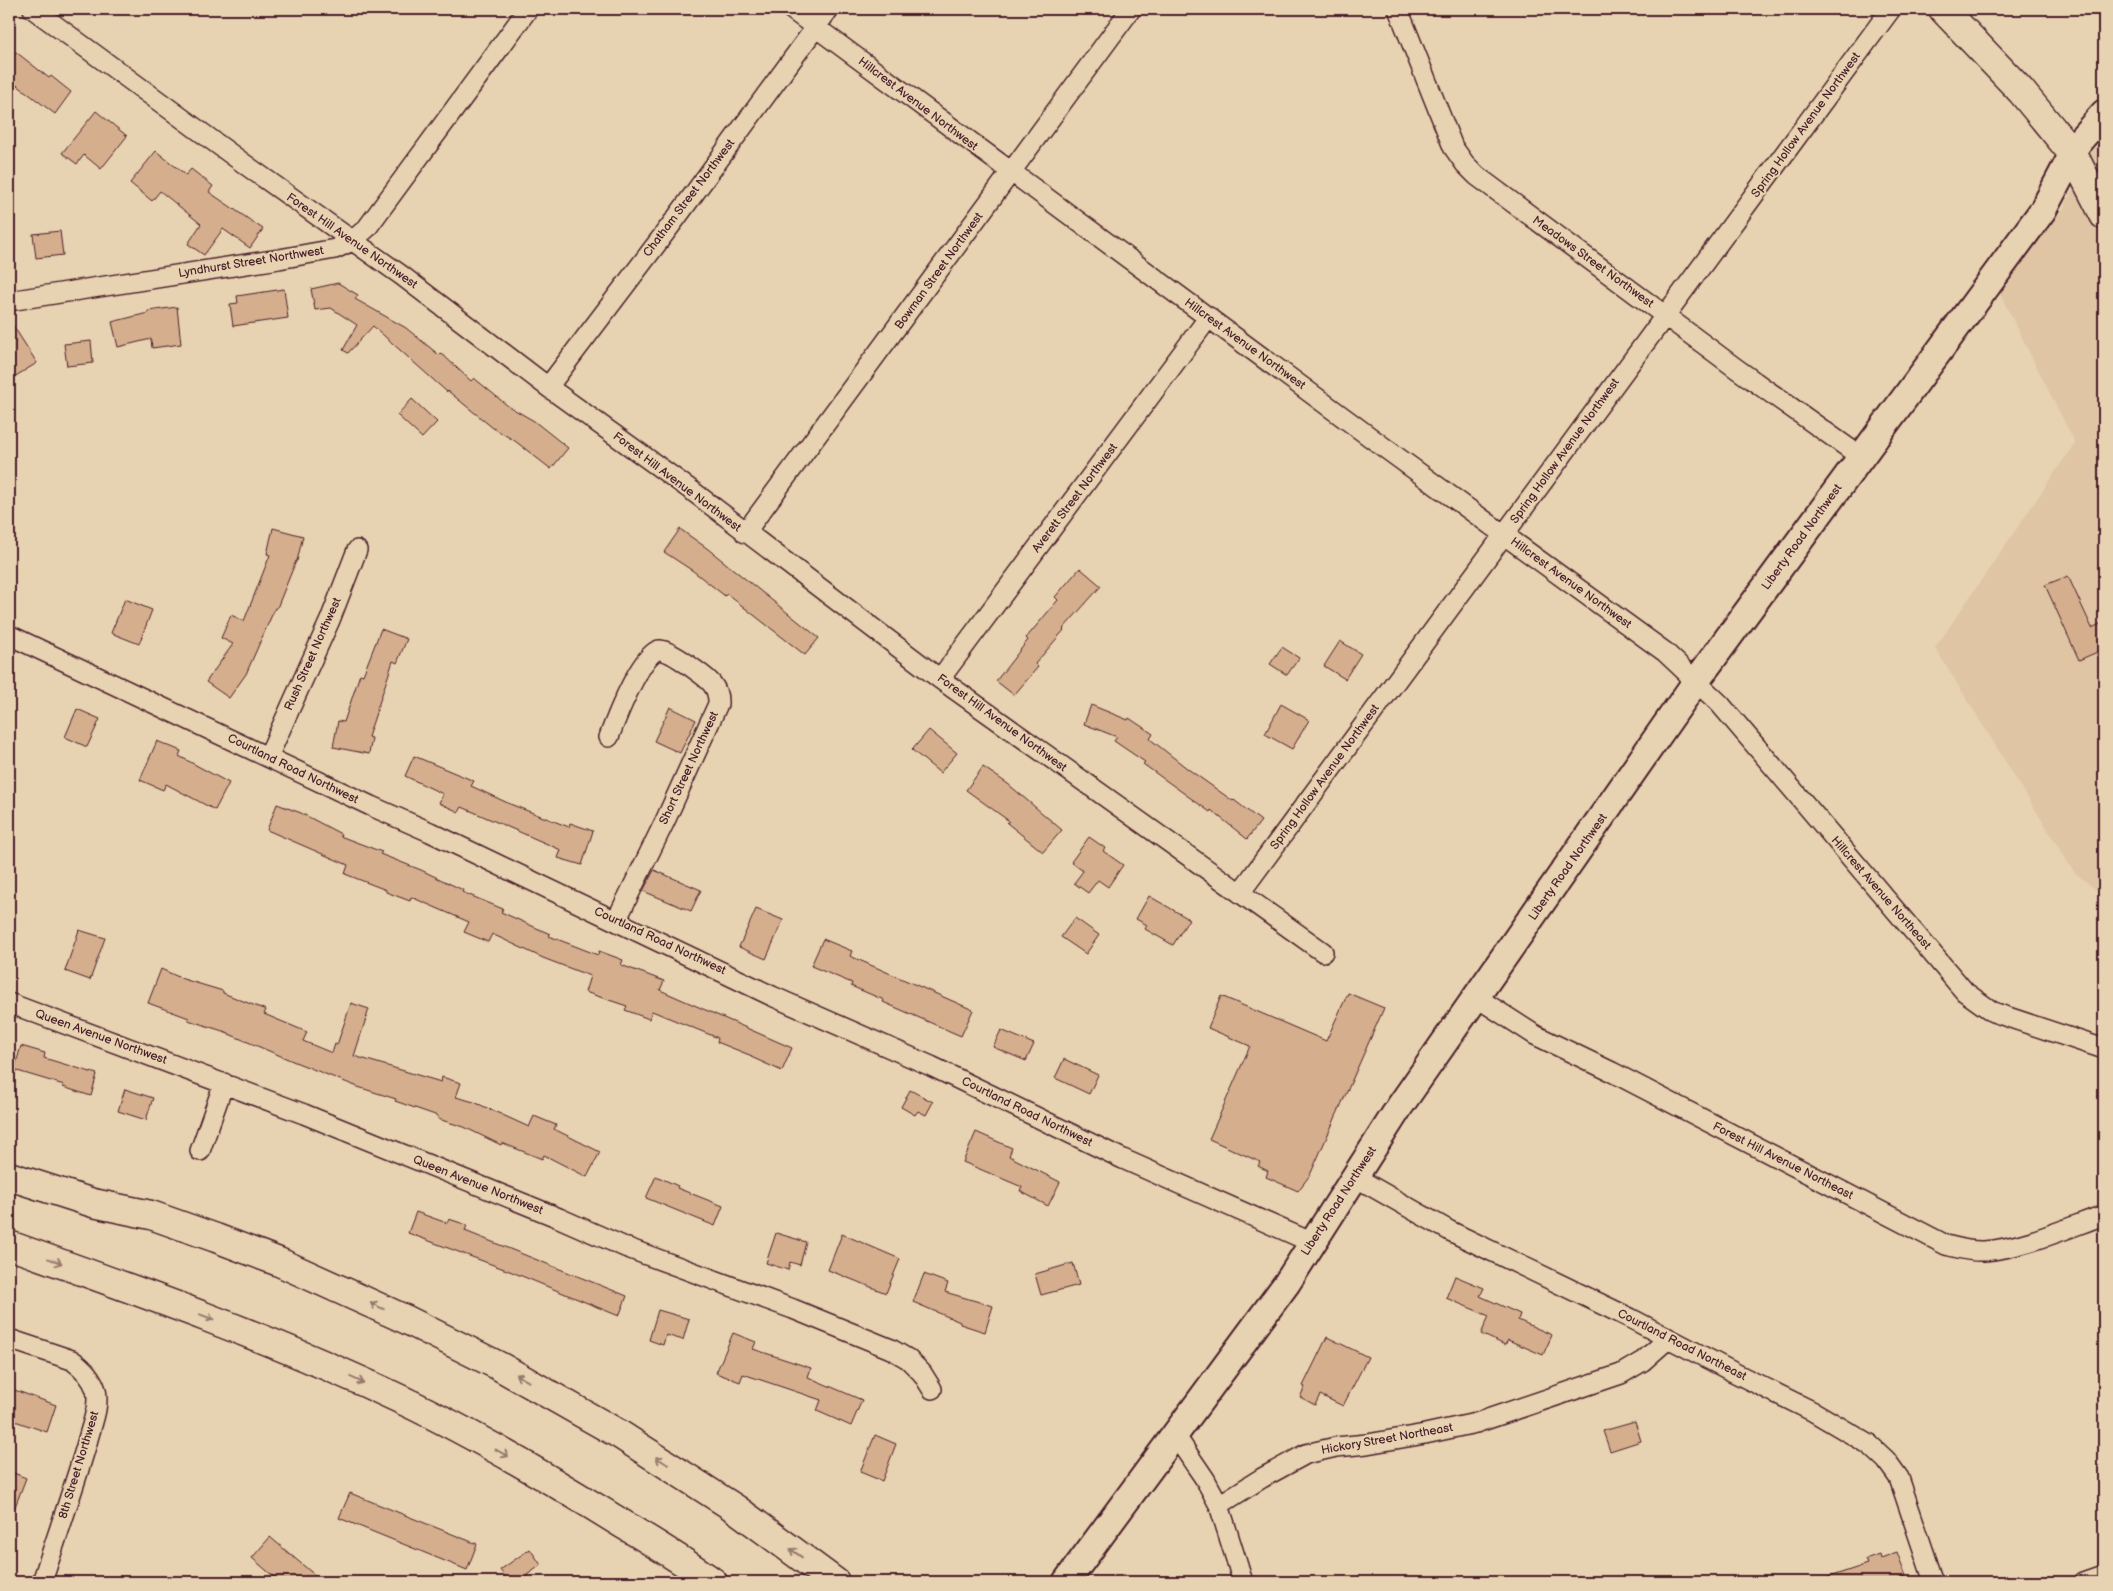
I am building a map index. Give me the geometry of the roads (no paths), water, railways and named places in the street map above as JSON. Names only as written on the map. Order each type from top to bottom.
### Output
[{"type":"main road","points":[[1943,9],[2021,91],[2073,154],[2104,215]]},
{"type":"main road","points":[[9,1176],[93,1203],[151,1215],[216,1238],[279,1262],[407,1320],[500,1366],[619,1434],[736,1509],[835,1582]]},
{"type":"main road","points":[[9,1245],[208,1318],[402,1400],[465,1432],[556,1483],[713,1582]]},
{"type":"street","name":"Forest Hill Avenue Northwest","points":[[33,9],[352,242],[401,275],[548,387],[691,490],[745,533],[940,679],[1323,952]]},
{"type":"street","name":"Lyndhurst Street Northwest","points":[[9,301],[279,259],[335,249],[352,242],[367,228],[528,9]]},
{"type":"street","name":"Hillcrest Avenue Northwest","points":[[791,9],[1665,652],[1697,680]]},
{"type":"street","name":"Chatham Street Northwest","points":[[548,387],[829,9]]},
{"type":"street","name":"Bowman Street Northwest","points":[[745,533],[1131,9]]},
{"type":"street","name":"Meadows Street Northwest","points":[[1398,9],[1453,147],[1465,164],[1477,176],[1737,369],[1861,457]]},
{"type":"street","name":"Spring Hollow Avenue Northwest","points":[[1240,893],[1891,9]]},
{"type":"street","name":"Liberty Road Northwest","points":[[1066,1582],[1261,1319],[1313,1243],[1400,1106],[1697,680],[2043,210],[2080,140],[2104,114]]},
{"type":"street","name":"Averett Street Northwest","points":[[940,679],[1209,317]]},
{"type":"street","name":"Rush Street Northwest","points":[[268,757],[330,620],[357,550]]},
{"type":"street","name":"Courtland Road Northwest","points":[[9,635],[772,996],[931,1066],[1123,1159],[1313,1243]]},
{"type":"street","name":"Short Street Northwest","points":[[608,737],[626,696],[647,656],[653,652],[661,650],[683,661],[714,685],[719,694],[718,704],[616,921]]},
{"type":"street","name":"Hillcrest Avenue Northeast","points":[[1697,680],[1720,704],[1965,992],[1993,1012],[2104,1049]]},
{"type":"street","name":"Forest Hill Avenue Northeast","points":[[1476,997],[1534,1035],[1612,1072],[1946,1245],[1984,1251],[2014,1246],[2104,1215]]},
{"type":"street","name":"Queen Avenue Northwest","points":[[9,1003],[224,1083],[359,1136],[625,1247],[793,1309],[891,1350],[908,1359],[922,1373],[932,1390]]},
{"type":"street","points":[[200,1151],[224,1083]]},
{"type":"street","name":"Courtland Road Northeast","points":[[1355,1177],[1450,1231],[1669,1338],[1814,1412],[1870,1445],[1886,1460],[1904,1490],[1934,1582]]},
{"type":"street","name":"Hickory Street Northeast","points":[[1218,1504],[1306,1454],[1336,1447],[1367,1444],[1425,1434],[1476,1422],[1621,1374],[1643,1362],[1669,1338]]},
{"type":"street","name":"8th Street Northwest","points":[[9,1339],[72,1360],[90,1378],[96,1390],[97,1407],[42,1582]]},
{"type":"street","points":[[1175,1434],[1205,1479],[1218,1504],[1243,1582]]},
{"type":"street","points":[[2084,1582],[2104,1575]]}]
